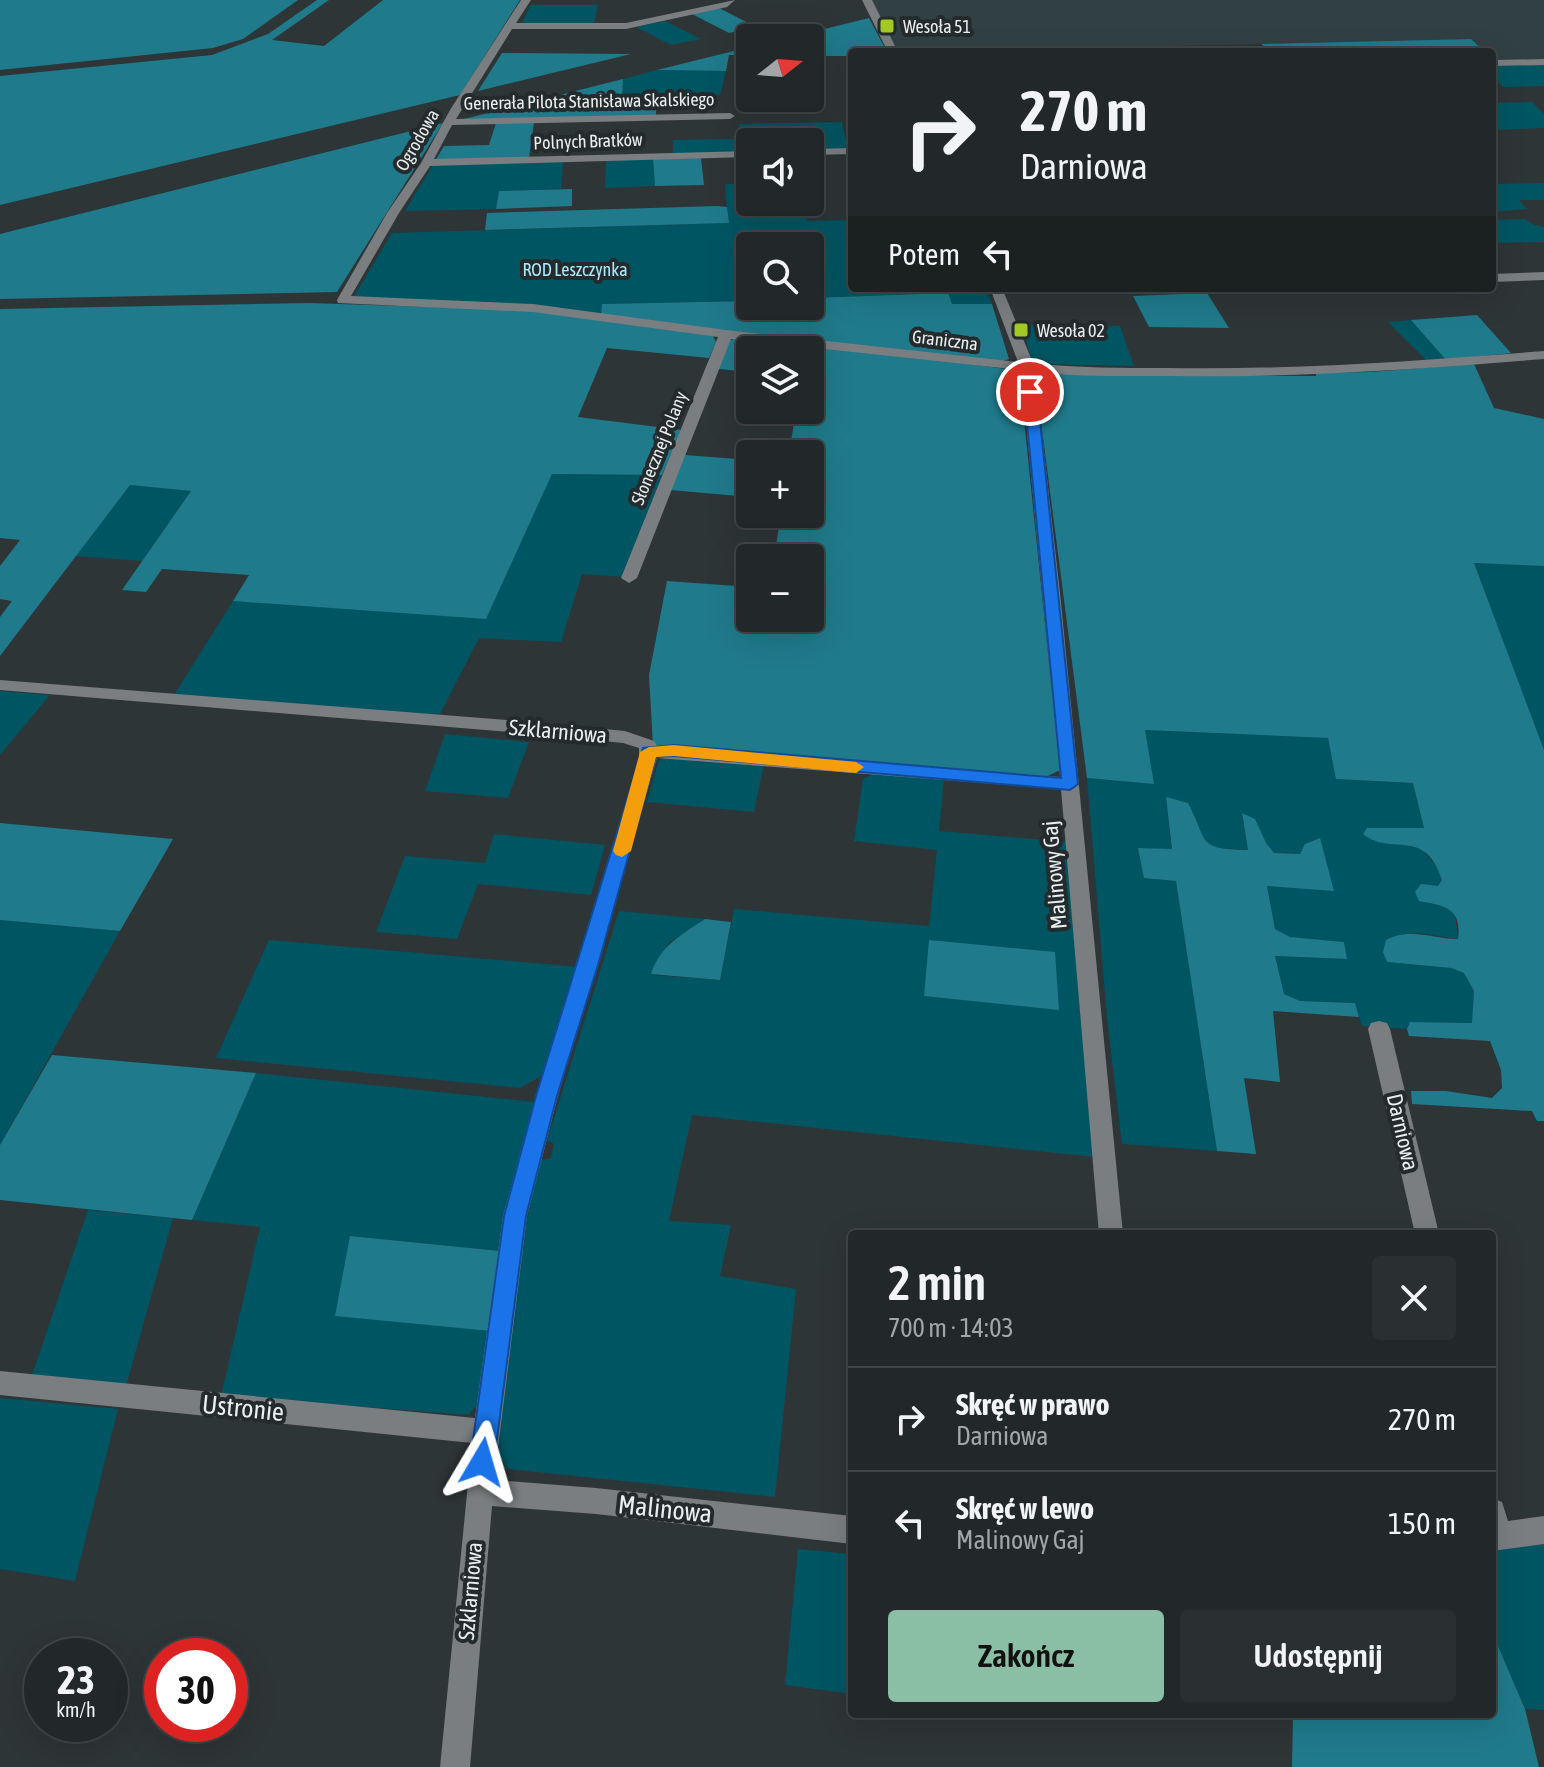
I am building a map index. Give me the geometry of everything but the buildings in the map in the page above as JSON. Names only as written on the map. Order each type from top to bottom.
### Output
[{"type":"street","name":"Ogrodowa","points":[[343,300],[393,213],[427,163],[448,122],[526,0]]},
{"type":"street","points":[[508,26],[626,26],[724,5],[730,0]]},
{"type":"street","points":[[867,0],[891,48]]},
{"type":"street","points":[[1496,63],[1544,62]]},
{"type":"street","name":"Generała Pilota Stanisława Skalskiego","points":[[448,122],[730,116]]},
{"type":"street","points":[[824,152],[848,151]]},
{"type":"street","name":"Polnych Bratków","points":[[427,163],[736,154]]},
{"type":"street","points":[[1496,278],[1544,276]]},
{"type":"street","points":[[998,292],[1028,369]]},
{"type":"street","name":"Graniczna","points":[[343,300],[533,308],[1028,369],[1213,373],[1309,371],[1404,367],[1544,355]]},
{"type":"street","name":"Słonecznej Polany","points":[[629,578],[726,334]]},
{"type":"street","name":"Malinowy Gaj","points":[[1028,369],[1111,1230]]},
{"type":"street","name":"Szklarniowa","points":[[0,685],[599,734],[640,740],[648,745],[649,752],[593,951],[547,1096],[515,1216],[485,1432],[455,1767]]},
{"type":"street","points":[[649,752],[674,751],[1070,784]]},
{"type":"street","name":"Darniowa","points":[[1379,1029],[1426,1230]]},
{"type":"street","name":"Ustronie","points":[[0,1383],[485,1432]]},
{"type":"street","name":"Malinowa","points":[[479,1492],[596,1501],[848,1530]]},
{"type":"street","points":[[1496,1528],[1544,1530]]},
{"type":"shaded area","points":[[0,0],[298,0],[243,39],[213,48],[0,70]]},
{"type":"shaded area","points":[[317,0],[329,0],[272,40],[324,46],[383,0],[520,0],[460,95],[0,205],[0,76],[212,55],[268,34]]},
{"type":"shaded area","points":[[871,0],[1544,0],[1544,59],[1496,60],[1496,48],[1480,48],[1470,39],[1170,46],[1171,48],[895,48]]},
{"type":"shaded area","points":[[719,8],[750,24],[736,24],[736,31],[729,33],[692,14]]},
{"type":"shaded area","points":[[869,18],[885,48],[848,48],[848,56],[824,56],[824,29]]},
{"type":"shaded area","points":[[1471,39],[1481,48],[1266,48],[1261,44]]},
{"type":"shaded area","points":[[736,50],[736,55],[729,55],[726,71],[657,70]]},
{"type":"shaded area","points":[[502,53],[631,54],[478,91]]},
{"type":"shaded area","points":[[623,79],[622,97],[656,96],[656,116],[460,120]]},
{"type":"shaded area","points":[[534,122],[529,158],[435,161],[444,146],[489,145],[496,123]]},
{"type":"shaded area","points":[[443,123],[337,292],[0,299],[0,234]]},
{"type":"shaded area","points":[[701,158],[704,185],[655,186],[653,159]]},
{"type":"shaded area","points":[[572,189],[572,206],[496,209],[499,191]]},
{"type":"shaded area","points":[[727,207],[729,223],[485,230],[487,213]]},
{"type":"shaded area","points":[[948,293],[952,304],[992,304],[1009,359],[1000,362],[824,343],[824,336],[761,336],[601,314],[602,304],[736,301],[736,320],[824,320],[824,297]]},
{"type":"shaded area","points":[[1207,293],[1229,328],[1149,327],[1133,296]]},
{"type":"shaded area","points":[[309,303],[526,310],[713,336],[716,342],[709,358],[607,348],[578,417],[682,430],[662,475],[552,474],[486,619],[233,601],[249,575],[162,569],[146,592],[122,590],[191,491],[130,485],[0,656],[0,617],[12,601],[0,599],[0,566],[20,540],[0,538],[0,309]]},
{"type":"shaded area","points":[[1477,315],[1511,353],[1446,360],[1411,320]]},
{"type":"shaded area","points":[[736,339],[736,371],[719,369],[728,341]]},
{"type":"shaded area","points":[[824,347],[1019,371],[1060,770],[1042,779],[653,746],[649,675],[667,581],[736,586],[736,632],[824,632],[824,544],[776,544],[779,528],[824,528],[824,440],[791,440],[794,424],[824,424]]},
{"type":"shaded area","points":[[1474,364],[1494,408],[1544,419],[1544,566],[1474,563],[1544,750],[1544,1121],[1537,1121],[1532,1111],[1412,1104],[1411,1091],[1446,1091],[1492,1098],[1502,1088],[1501,1070],[1490,1041],[1409,1036],[1407,1029],[1410,1022],[1472,1023],[1474,991],[1464,973],[1451,968],[1387,962],[1383,952],[1386,940],[1404,934],[1458,939],[1454,914],[1443,907],[1419,901],[1415,892],[1421,884],[1438,886],[1442,880],[1435,863],[1426,853],[1407,845],[1374,840],[1363,834],[1367,828],[1424,828],[1413,783],[1336,779],[1328,738],[1145,730],[1154,784],[1087,778],[1036,383],[1056,374],[1316,376],[1316,373]]},
{"type":"shaded area","points":[[685,455],[736,459],[736,496],[670,490]]},
{"type":"shaded area","points":[[1166,797],[1188,803],[1206,841],[1219,848],[1248,850],[1242,813],[1255,819],[1274,853],[1300,854],[1305,844],[1320,838],[1334,891],[1267,886],[1275,929],[1290,937],[1344,942],[1347,959],[1275,956],[1284,994],[1300,1001],[1355,1003],[1359,1017],[1273,1011],[1280,1082],[1244,1078],[1256,1154],[1217,1151],[1176,881],[1144,878],[1138,848],[1172,849]]},
{"type":"shaded area","points":[[0,823],[173,839],[120,931],[0,920]]},
{"type":"shaded area","points":[[705,919],[731,922],[720,980],[651,974],[666,949]]},
{"type":"shaded area","points":[[929,940],[1055,952],[1059,1010],[924,996]]},
{"type":"shaded area","points":[[52,1055],[256,1073],[192,1220],[0,1200],[0,1145]]},
{"type":"shaded area","points":[[350,1236],[500,1251],[491,1331],[335,1316]]},
{"type":"shaded area","points":[[1496,1641],[1525,1709],[1539,1767],[1292,1767],[1293,1718],[1496,1718]]},
{"type":"green space","points":[[531,5],[598,5],[594,24],[521,24]]},
{"type":"green space","points":[[665,21],[701,39],[671,45],[636,27]]},
{"type":"green space","points":[[1544,64],[1544,86],[1503,87],[1496,80],[1496,65]]},
{"type":"green space","points":[[657,70],[726,71],[720,95],[621,97],[623,79]]},
{"type":"green space","points":[[1532,102],[1544,114],[1544,128],[1496,130],[1496,103]]},
{"type":"green space","points":[[842,122],[848,150],[824,151],[824,128],[740,128],[739,124]]},
{"type":"green space","points":[[736,139],[736,153],[673,155],[673,140]]},
{"type":"green space","points":[[653,159],[655,186],[605,188],[606,160]]},
{"type":"green space","points":[[563,161],[561,189],[499,191],[496,209],[405,211],[433,165]]},
{"type":"green space","points":[[1544,183],[1544,200],[1519,200],[1527,209],[1496,212],[1496,184]]},
{"type":"green space","name":"ROD Leszczynka","points":[[725,184],[736,184],[736,216],[806,216],[807,221],[848,220],[848,236],[845,236],[848,245],[848,292],[988,292],[992,304],[951,304],[948,293],[824,297],[824,232],[736,232],[736,301],[603,304],[601,314],[353,298],[392,233],[728,223]]},
{"type":"green space","points":[[1525,219],[1544,227],[1544,242],[1496,243],[1496,220]]},
{"type":"green space","points":[[1411,320],[1446,360],[1426,360],[1388,322]]},
{"type":"green space","points":[[1022,324],[1120,326],[1134,366],[1039,364],[1031,359]]},
{"type":"green space","points":[[552,474],[662,475],[624,577],[582,574],[561,642],[479,638],[439,716],[174,695],[233,601],[486,618]]},
{"type":"green space","points":[[130,485],[191,491],[142,561],[75,556]]},
{"type":"green space","points":[[1474,563],[1544,566],[1544,750]]},
{"type":"green space","points":[[0,691],[50,695],[0,755]]},
{"type":"green space","points":[[1144,730],[1328,738],[1337,779],[1413,783],[1424,828],[1371,840],[1402,843],[1423,850],[1438,868],[1442,880],[1434,904],[1448,906],[1455,915],[1458,939],[1417,933],[1388,962],[1451,968],[1464,973],[1474,991],[1473,1023],[1410,1022],[1407,1029],[1362,1026],[1355,1003],[1300,1001],[1284,994],[1275,956],[1347,959],[1343,942],[1289,937],[1275,929],[1267,885],[1320,839],[1311,841],[1300,854],[1274,853],[1242,814],[1248,850],[1218,848],[1205,841],[1188,803],[1166,798],[1172,850],[1139,848],[1176,881],[1217,1151],[1122,1144],[1107,1018],[1087,778],[1154,784]]},
{"type":"green space","points":[[445,734],[529,742],[508,798],[425,791]]},
{"type":"green space","points":[[672,755],[764,763],[754,812],[647,802],[659,760]]},
{"type":"green space","points":[[875,773],[944,779],[939,831],[1069,842],[1094,1157],[692,1115],[669,1221],[731,1225],[720,1276],[796,1289],[775,1497],[507,1469],[498,1453],[519,1254],[540,1161],[551,1158],[554,1144],[547,1140],[619,911],[705,919],[669,943],[652,975],[720,980],[734,909],[929,926],[937,850],[854,841],[863,779]]},
{"type":"green space","points":[[494,834],[605,845],[591,895],[478,884],[457,939],[376,932],[405,856],[485,863]]},
{"type":"green space","points":[[0,920],[120,931],[0,1145]]},
{"type":"green space","points":[[269,940],[579,967],[545,1074],[520,1088],[216,1058]]},
{"type":"green space","points":[[256,1073],[535,1102],[500,1251],[350,1236],[491,1331],[484,1395],[469,1415],[221,1396],[260,1227],[192,1220]]},
{"type":"green space","points":[[88,1210],[173,1218],[126,1386],[31,1378]]},
{"type":"green space","points":[[0,1398],[118,1409],[75,1581],[0,1569]]},
{"type":"green space","points":[[1544,1544],[1544,1710],[1525,1709],[1496,1641],[1496,1548]]},
{"type":"green space","points":[[798,1549],[848,1554],[848,1693],[785,1685]]},
{"type":"slow traffic","points":[[622,851],[649,752],[674,751],[856,767]]},
{"type":"place","name":"Wesoła 51","points":[[887,26]]},
{"type":"place","name":"Wesoła 02","points":[[1021,330]]},
{"type":"route","points":[[482,1462],[515,1216],[531,1150],[649,752],[674,751],[1070,784],[1030,392]]}]
